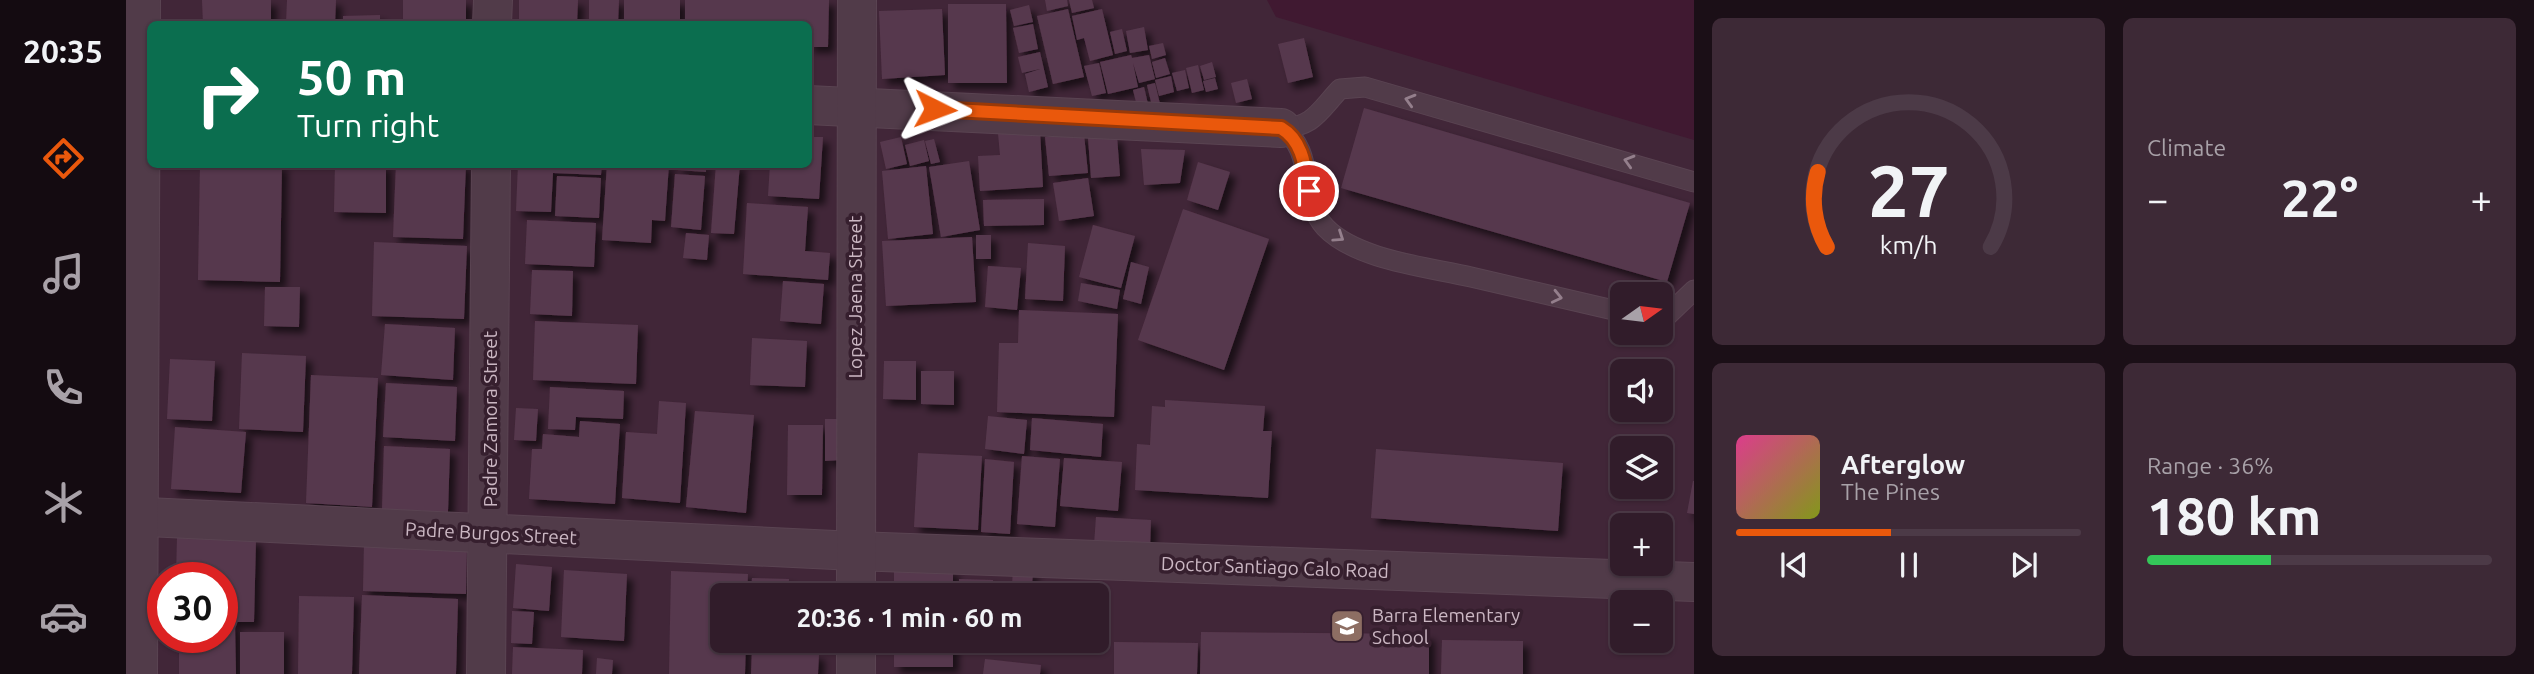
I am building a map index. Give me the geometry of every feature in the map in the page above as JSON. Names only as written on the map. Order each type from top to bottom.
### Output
[{"type":"street","points":[[138,674],[132,516],[141,0]]},
{"type":"street","points":[[492,21],[493,0]]},
{"type":"street","name":"Lopez Jaena Street","points":[[856,583],[857,0]]},
{"type":"street","points":[[812,105],[855,105],[1281,128]]},
{"type":"street","name":"Padre Zamora Street","points":[[486,674],[491,168]]},
{"type":"street","name":"Padre Burgos Street","points":[[132,516],[855,551]]},
{"type":"street","name":"Doctor Santiago Calo Road","points":[[855,551],[1694,582]]},
{"type":"street","points":[[856,653],[856,674]]},
{"type":"lane","points":[[1281,128],[1298,128],[1319,115],[1340,89],[1365,87],[1694,182]]},
{"type":"lane","points":[[1281,128],[1292,134],[1299,146],[1314,212],[1338,239],[1377,255],[1610,309]]},
{"type":"lane","points":[[1673,310],[1694,290]]},
{"type":"shaded area","points":[[1267,0],[1694,0],[1694,140],[1276,17]]},
{"type":"building","points":[[202,0],[271,0],[271,21],[203,21]]},
{"type":"building","points":[[287,0],[336,0],[335,21],[286,21]]},
{"type":"building","points":[[403,0],[466,0],[466,21],[403,21]]},
{"type":"building","points":[[519,0],[578,0],[577,21],[519,21]]},
{"type":"building","points":[[589,0],[619,0],[618,21],[589,21]]},
{"type":"building","points":[[624,0],[680,0],[680,21],[624,21]]},
{"type":"building","points":[[685,0],[829,0],[828,47],[812,47],[812,21],[685,21]]},
{"type":"building","points":[[1045,0],[1067,0],[1068,6],[1047,11]]},
{"type":"building","points":[[1069,0],[1092,0],[1094,8],[1072,13]]},
{"type":"building","points":[[948,4],[1006,4],[1007,83],[948,83]]},
{"type":"building","points":[[1029,5],[1033,22],[1014,26],[1010,10]]},
{"type":"building","points":[[942,9],[945,75],[882,79],[879,11]]},
{"type":"building","points":[[1068,9],[1084,77],[1053,84],[1037,16]]},
{"type":"building","points":[[1102,9],[1113,55],[1090,61],[1084,38],[1077,40],[1072,16]]},
{"type":"building","points":[[380,15],[380,21],[343,21],[343,16]]},
{"type":"building","points":[[1033,24],[1038,49],[1019,53],[1013,28]]},
{"type":"building","points":[[1144,27],[1148,50],[1130,53],[1126,31]]},
{"type":"building","points":[[1122,29],[1127,51],[1115,54],[1110,32]]},
{"type":"building","points":[[1304,38],[1313,77],[1288,83],[1278,44]]},
{"type":"building","points":[[1163,43],[1166,55],[1152,59],[1149,46]]},
{"type":"building","points":[[1040,52],[1048,87],[1029,92],[1025,74],[1040,69],[1022,73],[1018,57]]},
{"type":"building","points":[[1131,55],[1132,58],[1149,55],[1155,79],[1139,83],[1133,63],[1138,87],[1108,94],[1100,62]]},
{"type":"building","points":[[1165,58],[1170,74],[1156,78],[1152,62]]},
{"type":"building","points":[[1212,62],[1216,77],[1204,80],[1200,66]]},
{"type":"building","points":[[1099,63],[1106,93],[1092,96],[1084,66]]},
{"type":"building","points":[[1198,65],[1204,90],[1192,93],[1186,68]]},
{"type":"building","points":[[1185,70],[1189,88],[1177,91],[1172,73]]},
{"type":"building","points":[[1171,76],[1174,92],[1159,96],[1155,80]]},
{"type":"building","points":[[1215,78],[1218,89],[1206,92],[1203,81]]},
{"type":"building","points":[[1247,79],[1252,99],[1236,103],[1231,83]]},
{"type":"building","points":[[1155,83],[1160,104],[1152,106],[1147,85]]},
{"type":"building","points":[[1144,87],[1148,104],[1137,106],[1133,90]]},
{"type":"building","points":[[1364,108],[1690,203],[1667,282],[1341,188]]},
{"type":"building","points":[[1040,130],[1043,187],[980,191],[978,156],[1000,155],[998,133]]},
{"type":"building","points":[[1084,134],[1088,173],[1049,176],[1045,137]]},
{"type":"building","points":[[1117,136],[1120,176],[1091,178],[1088,138]]},
{"type":"building","points":[[812,137],[823,137],[819,199],[768,196],[770,168],[812,168]]},
{"type":"building","points":[[901,137],[907,164],[886,169],[880,142]]},
{"type":"building","points":[[934,139],[940,162],[931,164],[925,141]]},
{"type":"building","points":[[924,140],[929,161],[910,166],[905,145]]},
{"type":"building","points":[[1141,149],[1185,150],[1180,183],[1144,185]]},
{"type":"building","points":[[969,161],[980,230],[941,237],[929,167]]},
{"type":"building","points":[[1198,162],[1230,172],[1218,210],[1187,200]]},
{"type":"building","points":[[926,166],[933,234],[888,239],[882,171]]},
{"type":"building","points":[[200,168],[282,168],[280,282],[198,280]]},
{"type":"building","points":[[335,168],[386,168],[386,213],[334,212]]},
{"type":"building","points":[[396,168],[466,168],[463,239],[393,237]]},
{"type":"building","points":[[518,168],[602,168],[601,175],[553,173],[551,212],[516,211]]},
{"type":"building","points":[[607,168],[669,168],[665,221],[652,220],[651,243],[602,240]]},
{"type":"building","points":[[706,168],[706,172],[677,170]]},
{"type":"building","points":[[716,168],[740,168],[734,234],[711,233]]},
{"type":"building","points":[[675,174],[705,176],[701,230],[671,227]]},
{"type":"building","points":[[557,176],[601,178],[599,218],[555,216]]},
{"type":"building","points":[[1088,178],[1094,216],[1059,221],[1053,183]]},
{"type":"building","points":[[1044,199],[1044,225],[984,226],[983,200]]},
{"type":"building","points":[[747,203],[808,207],[805,251],[830,253],[828,280],[743,274]]},
{"type":"building","points":[[1183,209],[1269,239],[1224,370],[1138,340]]},
{"type":"building","points":[[527,220],[596,223],[594,267],[525,264]]},
{"type":"building","points":[[1093,225],[1135,236],[1121,288],[1079,277]]},
{"type":"building","points":[[686,233],[709,235],[707,260],[683,258]]},
{"type":"building","points":[[976,235],[991,235],[991,259],[976,259]]},
{"type":"building","points":[[972,237],[976,302],[886,306],[882,241]]},
{"type":"building","points":[[374,242],[467,246],[464,319],[372,316]]},
{"type":"building","points":[[1028,243],[1065,246],[1063,301],[1025,299]]},
{"type":"building","points":[[1131,262],[1149,267],[1141,304],[1123,299]]},
{"type":"building","points":[[988,266],[1021,268],[1017,310],[985,307]]},
{"type":"building","points":[[532,270],[573,271],[572,316],[530,314]]},
{"type":"building","points":[[783,281],[824,284],[821,324],[780,321]]},
{"type":"building","points":[[1081,283],[1120,290],[1117,309],[1078,301]]},
{"type":"building","points":[[265,287],[300,287],[299,327],[264,326]]},
{"type":"building","points":[[1019,310],[1118,314],[1114,417],[997,412],[999,343],[1018,343]]},
{"type":"building","points":[[535,321],[638,325],[636,384],[533,380]]},
{"type":"building","points":[[385,324],[455,328],[453,380],[381,375]]},
{"type":"building","points":[[752,338],[807,341],[805,387],[750,385]]},
{"type":"building","points":[[242,353],[306,356],[303,432],[239,429]]},
{"type":"building","points":[[170,359],[215,361],[212,421],[167,419]]},
{"type":"building","points":[[884,361],[916,361],[916,400],[883,399]]},
{"type":"building","points":[[921,371],[954,371],[954,405],[921,404]]},
{"type":"building","points":[[311,375],[378,378],[372,507],[306,503]]},
{"type":"building","points":[[386,383],[457,387],[455,441],[383,437]]},
{"type":"building","points":[[550,387],[624,391],[623,419],[576,417],[575,430],[548,429]]},
{"type":"building","points":[[1165,400],[1265,406],[1263,431],[1272,431],[1268,498],[1135,490],[1137,444],[1150,445],[1152,406],[1165,407]]},
{"type":"building","points":[[659,401],[686,403],[680,503],[622,498],[626,432],[657,434]]},
{"type":"building","points":[[516,408],[538,409],[536,441],[514,440]]},
{"type":"building","points":[[695,411],[754,415],[746,513],[686,507]]},
{"type":"building","points":[[988,416],[1027,420],[1024,454],[985,449]]},
{"type":"building","points":[[1032,418],[1103,424],[1101,457],[1030,450]]},
{"type":"building","points":[[825,419],[840,419],[841,460],[825,461]]},
{"type":"building","points":[[580,421],[620,424],[615,504],[529,499],[532,449],[542,449],[543,434],[579,437]]},
{"type":"building","points":[[788,425],[823,425],[822,495],[787,495]]},
{"type":"building","points":[[175,427],[246,432],[241,493],[171,489]]},
{"type":"building","points":[[384,446],[450,449],[448,512],[382,509]]},
{"type":"building","points":[[1376,449],[1563,463],[1558,531],[1371,518]]},
{"type":"building","points":[[918,453],[982,456],[978,530],[914,527]]},
{"type":"building","points":[[1022,456],[1060,459],[1055,527],[1017,524]]},
{"type":"building","points":[[1064,458],[1122,462],[1118,511],[1060,506]]},
{"type":"building","points":[[985,459],[1014,462],[1010,534],[981,532]]},
{"type":"building","points":[[1694,481],[1694,514],[1687,513]]},
{"type":"building","points":[[1096,517],[1151,520],[1150,549],[1094,545]]},
{"type":"building","points":[[177,537],[256,539],[254,622],[238,622],[238,562],[176,562]]},
{"type":"building","points":[[364,543],[467,546],[466,594],[363,591]]},
{"type":"building","points":[[516,564],[552,567],[549,611],[513,608]]},
{"type":"building","points":[[894,569],[953,569],[953,583],[894,583]]},
{"type":"building","points":[[564,570],[627,574],[624,641],[561,637]]},
{"type":"building","points":[[1013,570],[1033,571],[1032,583],[1012,583]]},
{"type":"building","points":[[671,571],[748,574],[748,583],[710,583],[710,653],[746,653],[745,674],[669,674]]},
{"type":"building","points":[[752,578],[789,579],[789,583],[752,583]]},
{"type":"building","points":[[959,579],[993,580],[993,583],[959,583]]},
{"type":"building","points":[[362,595],[458,599],[456,674],[359,674]]},
{"type":"building","points":[[299,596],[354,597],[352,674],[298,674]]},
{"type":"building","points":[[512,611],[534,612],[532,644],[511,643]]},
{"type":"building","points":[[240,632],[284,632],[284,674],[240,674]]},
{"type":"building","points":[[1201,632],[1429,634],[1429,674],[1200,674]]},
{"type":"building","points":[[1442,640],[1523,641],[1523,674],[1441,674]]},
{"type":"building","points":[[1114,642],[1198,643],[1197,674],[1114,674]]},
{"type":"building","points":[[513,647],[583,650],[582,674],[512,674]]},
{"type":"building","points":[[179,653],[236,653],[236,674],[179,674]]},
{"type":"building","points":[[752,653],[819,654],[818,674],[751,674]]},
{"type":"building","points":[[894,653],[953,653],[953,667],[894,667]]},
{"type":"building","points":[[597,658],[613,660],[612,674],[596,674]]},
{"type":"building","points":[[985,659],[1041,665],[1040,674],[983,674]]},
{"type":"place","name":"Barra Elementary School","points":[[1347,626]]},
{"type":"route","points":[[935,109],[1281,128],[1292,134],[1299,146],[1309,191]]}]
